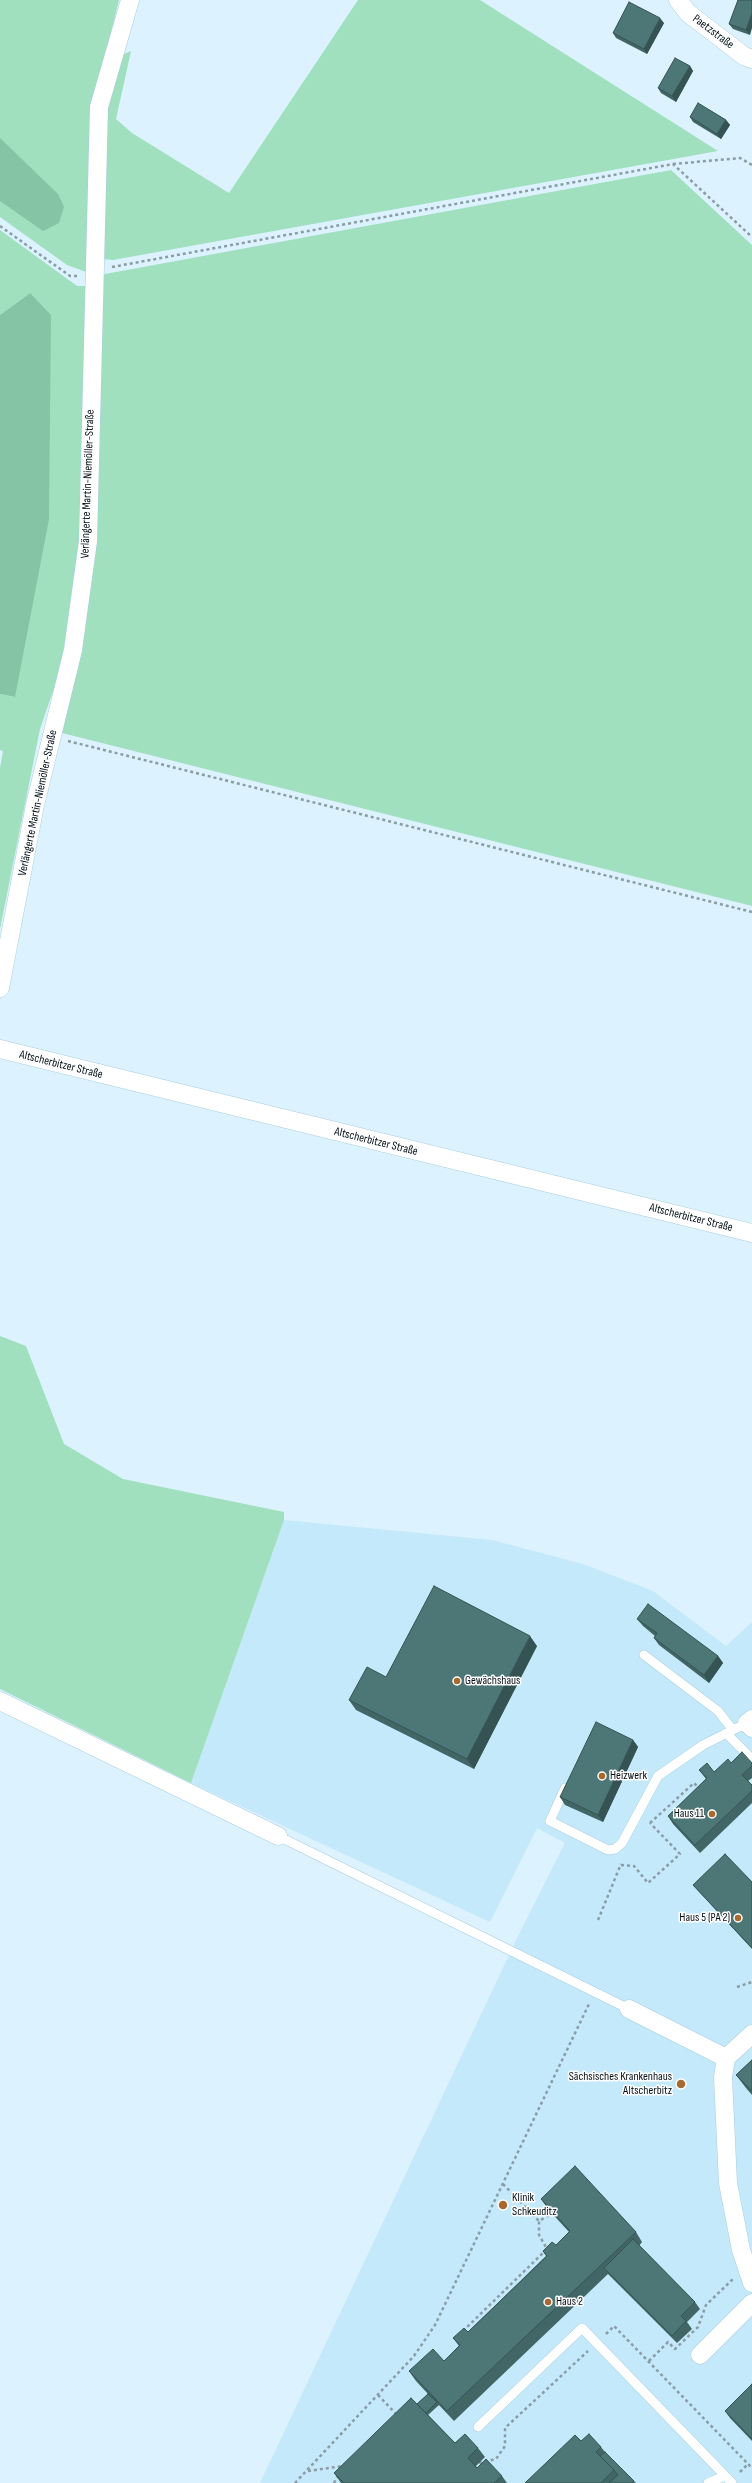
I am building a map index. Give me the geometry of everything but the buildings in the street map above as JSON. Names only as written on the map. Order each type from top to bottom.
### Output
[{"type":"street","name":"Verlängerte Martin-Niemöller-Straße","points":[[0,988],[35,805],[73,650],[88,542],[99,107],[130,0]]},
{"type":"street","name":"Paetzstraße","points":[[678,0],[688,13],[744,56],[752,59]]},
{"type":"street","name":"Altscherbitzer Straße","points":[[0,1049],[752,1233]]},
{"type":"street","points":[[0,1700],[278,1836]]},
{"type":"street","points":[[629,2009],[726,2058]]},
{"type":"street","points":[[750,2271],[728,2183],[723,2077],[726,2058],[752,2034]]},
{"type":"street","points":[[700,2355],[752,2303]]},
{"type":"lane","points":[[644,1655],[718,1711],[742,1726],[752,1759]]},
{"type":"lane","points":[[565,1787],[550,1821],[608,1850],[614,1849],[622,1843],[658,1776],[703,1745],[742,1726]]},
{"type":"lane","points":[[278,1836],[629,2009]]},
{"type":"lane","points":[[478,2427],[582,2328],[732,2483]]},
{"type":"lane","points":[[708,2483],[725,2476]]},
{"type":"path","points":[[0,226],[70,276],[95,276],[103,269],[673,164],[740,158],[752,165]]},
{"type":"path","points":[[673,164],[752,237]]},
{"type":"path","points":[[52,735],[77,744],[752,912]]},
{"type":"path","points":[[645,1828],[694,1783],[705,1793]]},
{"type":"path","points":[[622,1865],[634,1866],[648,1883],[680,1854],[650,1823]]},
{"type":"path","points":[[614,1849],[622,1865]]},
{"type":"path","points":[[598,1920],[622,1865]]},
{"type":"path","points":[[737,1987],[752,1982]]},
{"type":"path","points":[[296,2483],[414,2356],[435,2326],[595,1992]]},
{"type":"path","points":[[458,2336],[547,2249],[539,2235],[539,2221],[502,2184]]},
{"type":"path","points":[[539,2221],[551,2214]]},
{"type":"path","points":[[649,2361],[668,2342],[675,2348],[698,2327],[706,2305],[750,2271]]},
{"type":"path","points":[[479,2463],[496,2459],[505,2446],[505,2428],[614,2326],[752,2468]]},
{"type":"path","points":[[378,2395],[400,2418]]},
{"type":"path","points":[[392,2419],[397,2414]]},
{"type":"path","points":[[308,2471],[349,2465],[345,2469]]},
{"type":"path","points":[[334,2483],[341,2473]]},
{"type":"shaded area","points":[[284,1520],[492,1540],[583,1564],[653,1591],[726,1646],[752,1622],[752,2483],[260,2483],[517,1938],[565,1843],[537,1828],[490,1922],[191,1783]]},
{"type":"green space","points":[[0,0],[119,0],[91,113],[86,272],[67,265],[0,217]]},
{"type":"green space","points":[[358,0],[480,0],[718,151],[113,260],[101,259],[106,116],[122,55],[131,51],[116,119],[132,133],[229,193]]},
{"type":"green space","points":[[0,138],[58,194],[64,207],[59,223],[43,231],[0,201]]},
{"type":"green space","points":[[671,170],[752,245],[752,906],[58,732],[79,651],[100,278],[105,274]]},
{"type":"green space","points":[[0,230],[77,286],[87,286],[80,534],[61,668],[40,729],[0,929],[0,768],[3,751],[0,750],[0,694],[14,697],[30,293],[0,315]]},
{"type":"green space","points":[[30,293],[51,315],[49,519],[15,697],[0,694],[0,315]]},
{"type":"green space","points":[[0,1336],[26,1346],[64,1444],[123,1479],[284,1512],[284,1520],[191,1783],[0,1689]]},
{"type":"place","name":"Gewächshaus","points":[[457,1681]]},
{"type":"place","name":"Heizwerk","points":[[602,1776]]},
{"type":"place","name":"Haus 11","points":[[712,1814]]},
{"type":"place","name":"Haus 5 (PA 2)","points":[[738,1918]]},
{"type":"place","name":"Sächsisches Krankenhaus Altscherbitz","points":[[681,2084]]},
{"type":"place","name":"Klinik Schkeuditz","points":[[503,2205]]},
{"type":"place","name":"Haus 2","points":[[548,2302]]}]
